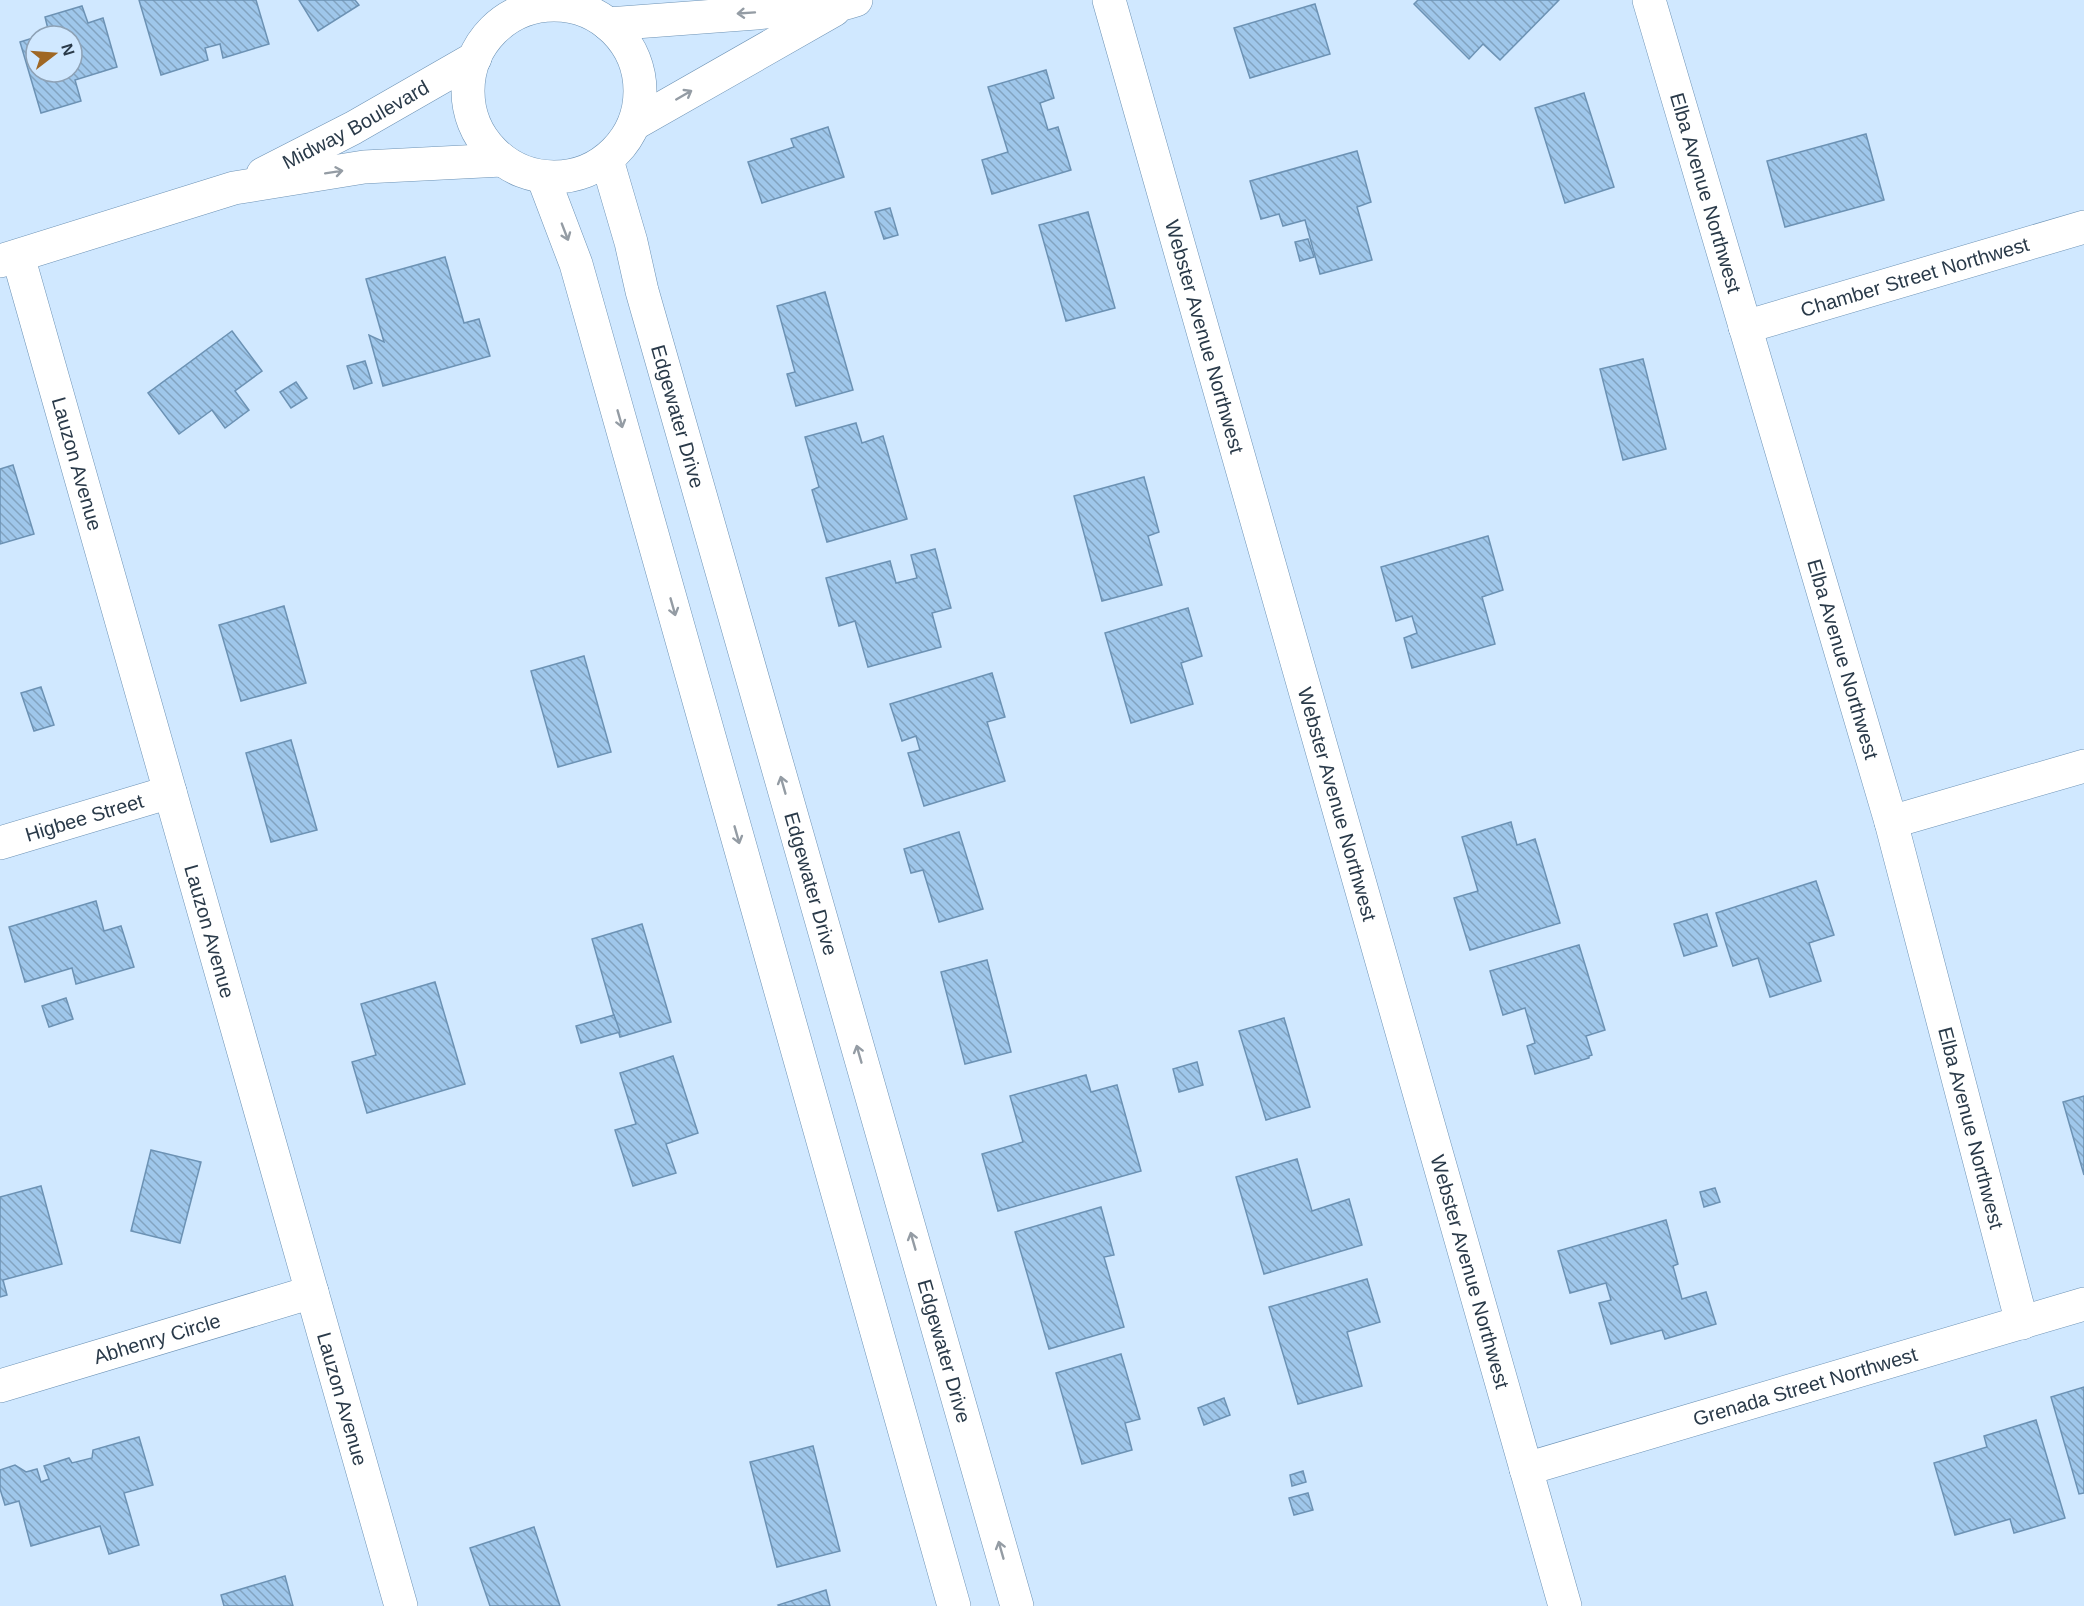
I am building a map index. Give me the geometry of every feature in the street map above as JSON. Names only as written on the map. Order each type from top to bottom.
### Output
[{"type":"street","points":[[486,0],[480,49],[469,80],[469,103],[475,124],[486,144],[502,160],[522,171],[543,177],[566,177],[587,172],[607,160],[623,144],[634,124],[640,103],[640,80],[634,58],[623,39],[592,12]]},
{"type":"street","name":"Webster Avenue Northwest","points":[[1109,0],[1565,1606]]},
{"type":"street","name":"Elba Avenue Northwest","points":[[1649,0],[1891,822],[2022,1323]]},
{"type":"street","points":[[480,49],[501,23],[521,12],[543,6],[566,5],[592,12],[756,13],[851,1]]},
{"type":"street","points":[[634,124],[851,1]]},
{"type":"street","name":"Midway Boulevard","points":[[234,188],[353,128],[480,49]]},
{"type":"street","name":"Midway Boulevard","points":[[9,259],[234,188],[364,166],[502,160]]},
{"type":"street","name":"Edgewater Drive","points":[[607,160],[631,242],[642,291],[1017,1606]]},
{"type":"street","points":[[543,177],[576,264],[954,1606]]},
{"type":"street","name":"Chamber Street Northwest","points":[[1745,327],[2084,227]]},
{"type":"street","name":"Lauzon Avenue","points":[[9,259],[170,792],[401,1606]]},
{"type":"street","points":[[1891,822],[2084,766]]},
{"type":"street","name":"Higbee Street","points":[[0,843],[170,792]]},
{"type":"street","name":"Abhenry Circle","points":[[0,1386],[312,1292]]},
{"type":"street","name":"Grenada Street Northwest","points":[[1526,1469],[2084,1304]]},
{"type":"building","points":[[139,0],[256,0],[269,44],[223,58],[220,44],[205,48],[208,60],[161,75]]},
{"type":"building","points":[[299,0],[355,0],[359,5],[318,31]]},
{"type":"building","points":[[1418,0],[1559,0],[1500,60],[1483,44],[1469,59],[1414,4]]},
{"type":"building","points":[[1315,4],[1330,54],[1250,78],[1234,28]]},
{"type":"building","points":[[82,6],[88,23],[103,18],[117,67],[84,77],[84,24],[47,24],[45,17]]},
{"type":"building","points":[[24,41],[24,56],[20,42]]},
{"type":"building","points":[[1046,70],[1054,98],[1040,103],[1048,130],[1058,127],[1071,170],[992,194],[982,160],[1008,152],[988,87]]},
{"type":"building","points":[[32,84],[76,84],[81,101],[41,113]]},
{"type":"building","points":[[1584,93],[1614,187],[1565,203],[1535,108]]},
{"type":"building","points":[[828,127],[844,177],[762,203],[748,162],[794,147],[791,139]]},
{"type":"building","points":[[1866,134],[1884,200],[1785,227],[1767,161]]},
{"type":"building","points":[[1357,151],[1371,202],[1357,207],[1372,260],[1320,274],[1305,220],[1283,226],[1279,214],[1261,219],[1250,181]]},
{"type":"building","points":[[890,208],[898,235],[884,239],[875,212]]},
{"type":"building","points":[[1088,212],[1115,308],[1066,321],[1039,225]]},
{"type":"building","points":[[1308,239],[1314,257],[1300,261],[1295,242]]},
{"type":"building","points":[[445,257],[464,323],[479,319],[490,356],[383,386],[369,335],[384,342],[366,279]]},
{"type":"building","points":[[825,292],[853,390],[796,406],[787,374],[795,372],[777,306]]},
{"type":"building","points":[[232,331],[262,371],[235,391],[249,410],[225,428],[212,410],[179,434],[148,393]]},
{"type":"building","points":[[1643,359],[1666,449],[1623,460],[1600,369]]},
{"type":"building","points":[[365,361],[372,383],[354,389],[347,366]]},
{"type":"building","points":[[296,382],[307,398],[291,408],[280,392]]},
{"type":"building","points":[[856,423],[862,443],[883,436],[907,519],[827,542],[812,490],[819,487],[805,437]]},
{"type":"building","points":[[13,465],[34,534],[0,544],[0,469]]},
{"type":"building","points":[[1144,477],[1159,532],[1148,536],[1162,585],[1102,601],[1074,496]]},
{"type":"building","points":[[1488,536],[1503,590],[1482,597],[1495,644],[1412,668],[1404,638],[1417,633],[1412,616],[1396,621],[1381,567]]},
{"type":"building","points":[[935,549],[951,608],[932,613],[941,647],[868,667],[855,621],[839,626],[826,578],[890,561],[896,583],[917,578],[911,555]]},
{"type":"building","points":[[284,606],[306,683],[241,701],[219,625]]},
{"type":"building","points":[[1188,608],[1202,656],[1181,663],[1193,704],[1131,723],[1105,633]]},
{"type":"building","points":[[584,656],[611,752],[558,767],[531,671]]},
{"type":"building","points":[[992,673],[1005,717],[987,722],[1005,781],[924,806],[908,753],[920,750],[916,736],[902,741],[890,704]]},
{"type":"building","points":[[41,687],[54,725],[34,731],[21,693]]},
{"type":"building","points":[[291,740],[317,830],[271,842],[246,753]]},
{"type":"building","points":[[1511,822],[1517,845],[1535,839],[1560,923],[1470,950],[1454,898],[1478,891],[1462,837]]},
{"type":"building","points":[[959,832],[983,909],[939,922],[923,870],[911,873],[904,849]]},
{"type":"building","points":[[1816,881],[1834,935],[1809,943],[1821,981],[1770,997],[1758,958],[1733,966],[1716,913]]},
{"type":"building","points":[[96,901],[104,931],[121,926],[134,967],[76,984],[72,968],[25,982],[9,927]]},
{"type":"building","points":[[1707,914],[1717,946],[1684,956],[1674,924]]},
{"type":"building","points":[[642,924],[671,1022],[620,1037],[592,939]]},
{"type":"building","points":[[1579,945],[1605,1030],[1586,1036],[1592,1055],[1589,1058],[1535,1074],[1527,1046],[1535,1043],[1525,1008],[1503,1015],[1490,971]]},
{"type":"building","points":[[987,960],[1011,1052],[965,1064],[941,972]]},
{"type":"building","points":[[435,982],[465,1084],[367,1113],[352,1062],[376,1055],[361,1004]]},
{"type":"building","points":[[66,998],[73,1019],[49,1027],[42,1006]]},
{"type":"building","points":[[614,1015],[620,1032],[581,1043],[576,1026]]},
{"type":"building","points":[[1284,1018],[1310,1107],[1266,1120],[1239,1031]]},
{"type":"building","points":[[673,1056],[698,1133],[666,1144],[676,1173],[633,1186],[615,1130],[636,1124],[620,1073]]},
{"type":"building","points":[[1197,1062],[1203,1085],[1179,1092],[1173,1069]]},
{"type":"building","points":[[1086,1075],[1091,1092],[1117,1085],[1141,1171],[998,1211],[982,1154],[1023,1142],[1010,1096]]},
{"type":"building","points":[[2084,1096],[2084,1175],[2063,1102]]},
{"type":"building","points":[[151,1150],[201,1162],[180,1243],[131,1231]]},
{"type":"building","points":[[1297,1159],[1312,1211],[1349,1199],[1362,1245],[1264,1274],[1236,1177]]},
{"type":"building","points":[[41,1186],[62,1264],[3,1280],[7,1295],[0,1297],[0,1197]]},
{"type":"building","points":[[1715,1188],[1720,1202],[1704,1207],[1700,1192]]},
{"type":"building","points":[[1101,1207],[1114,1255],[1104,1257],[1124,1327],[1049,1349],[1015,1232]]},
{"type":"building","points":[[1666,1220],[1678,1264],[1673,1266],[1682,1299],[1706,1292],[1716,1324],[1665,1339],[1662,1330],[1611,1344],[1599,1303],[1611,1300],[1606,1283],[1570,1293],[1558,1251]]},
{"type":"building","points":[[1367,1279],[1380,1322],[1347,1332],[1362,1386],[1298,1404],[1269,1307]]},
{"type":"building","points":[[1121,1354],[1140,1419],[1125,1423],[1132,1450],[1082,1464],[1056,1373]]},
{"type":"building","points":[[2084,1387],[2084,1493],[2079,1494],[2051,1397]]},
{"type":"building","points":[[1224,1398],[1230,1415],[1204,1425],[1198,1408]]},
{"type":"building","points":[[2036,1420],[2065,1518],[2014,1533],[2010,1519],[1955,1535],[1934,1463],[1987,1447],[1984,1436]]},
{"type":"building","points":[[139,1437],[153,1485],[124,1493],[139,1545],[109,1554],[100,1526],[31,1546],[19,1501],[5,1505],[0,1489],[0,1470],[15,1465],[26,1472],[37,1469],[41,1482],[49,1479],[44,1466],[69,1458],[72,1463],[92,1458],[93,1450]]},
{"type":"building","points":[[813,1446],[840,1551],[777,1567],[750,1462]]},
{"type":"building","points":[[1303,1471],[1306,1482],[1292,1486],[1290,1475]]},
{"type":"building","points":[[1308,1493],[1313,1510],[1294,1515],[1289,1498]]},
{"type":"building","points":[[534,1527],[560,1606],[490,1606],[470,1548]]},
{"type":"building","points":[[285,1576],[293,1606],[224,1606],[221,1595]]},
{"type":"building","points":[[826,1590],[830,1606],[778,1605]]}]
